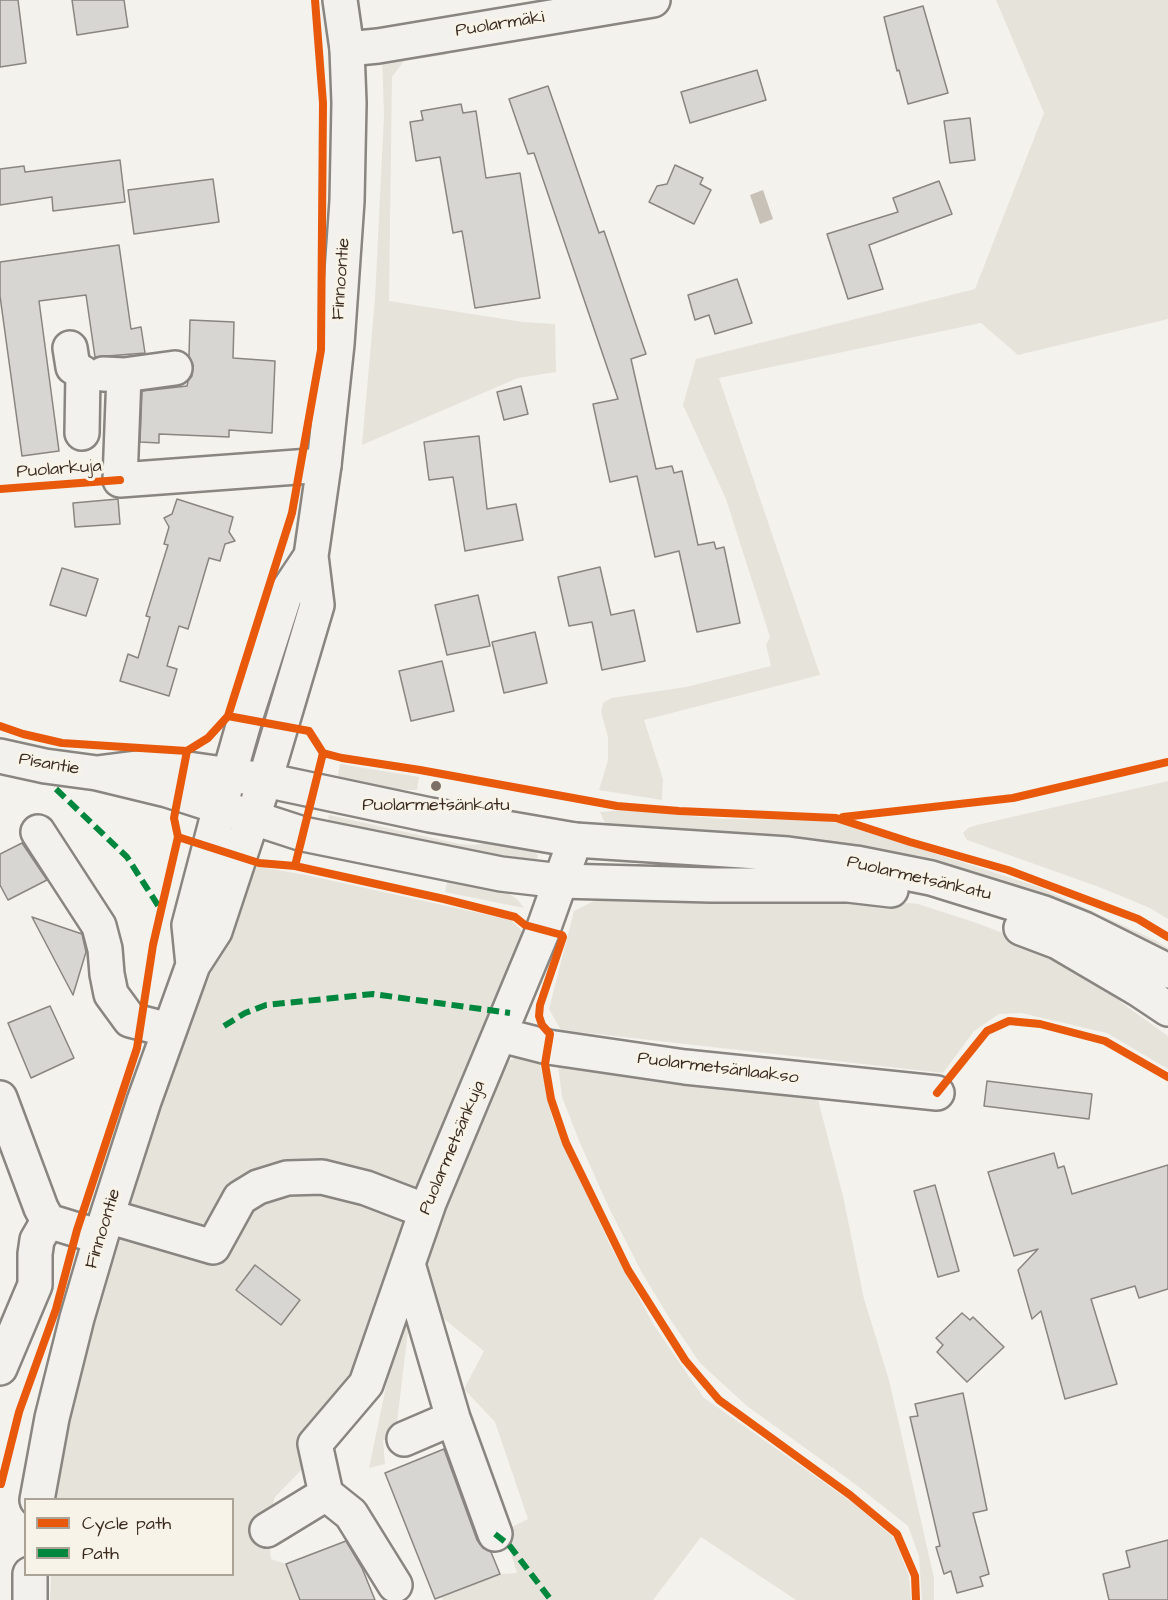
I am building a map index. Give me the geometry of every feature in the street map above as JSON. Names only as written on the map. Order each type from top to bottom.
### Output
[{"type":"street","name":"Finnoontie","points":[[37,1498],[52,1418],[77,1318],[104,1227],[169,1030],[193,965],[215,931],[265,780],[316,605],[311,556],[324,465],[337,344],[346,201],[349,103],[347,49],[340,0]]},
{"type":"street","name":"Puolarmäki","points":[[347,49],[509,12],[653,0]]},
{"type":"street","points":[[82,433],[77,360],[124,375],[175,368]]},
{"type":"street","name":"Puolarkuja","points":[[124,375],[120,480],[324,465]]},
{"type":"street","name":"Finnoontie","points":[[193,965],[189,925],[229,775],[285,595],[311,556]]},
{"type":"street","name":"Pisantie","points":[[0,756],[45,766],[97,773],[167,790],[220,807]]},
{"type":"street","name":"Pisantie","points":[[97,773],[160,765],[229,775]]},
{"type":"street","name":"Puolarmetsänkatu","points":[[229,775],[575,840],[788,854],[856,862],[931,878],[1054,916],[1168,971]]},
{"type":"street","name":"Puolarmetsänkatu","points":[[220,807],[303,834],[501,874],[561,881],[711,885],[848,885],[939,899],[989,915],[1058,942],[1168,1009]]},
{"type":"street","points":[[38,832],[99,926],[105,949],[111,994],[130,1020],[169,1030]]},
{"type":"street","name":"Puolarmetsänkuja","points":[[326,1494],[315,1444],[366,1384],[426,1211],[501,1035],[543,930],[575,840]]},
{"type":"street","name":"Puolarmetsänlaakso","points":[[501,1035],[548,1047],[685,1067],[938,1093]]},
{"type":"street","points":[[0,1098],[48,1221]]},
{"type":"street","points":[[48,1221],[104,1227],[213,1247],[240,1198],[258,1186],[287,1178],[310,1177],[322,1177],[366,1188],[426,1211]]},
{"type":"street","points":[[0,1367],[35,1285],[37,1240],[48,1221]]},
{"type":"street","points":[[408,1264],[453,1418],[495,1534]]},
{"type":"street","points":[[404,1439],[453,1418]]},
{"type":"street","points":[[267,1530],[326,1494],[351,1514],[395,1585]]},
{"type":"street","points":[[30,1576],[30,1600]]},
{"type":"shaded area","points":[[996,0],[1168,0],[1168,319],[1018,355],[981,323],[719,378],[820,675],[644,720],[663,779],[662,800],[599,790],[608,760],[608,737],[601,712],[603,703],[611,698],[686,687],[771,666],[766,645],[770,637],[726,499],[683,405],[696,359],[975,289],[1044,113]]},
{"type":"shaded area","points":[[452,41],[453,50],[445,55],[404,61],[392,77],[389,301],[523,322],[555,324],[556,372],[518,378],[362,445],[375,299],[384,116],[382,53]]},
{"type":"shaded area","points":[[763,190],[773,219],[760,224],[750,195]]},
{"type":"shaded area","points":[[340,764],[419,777],[417,790],[365,789],[336,784]]},
{"type":"shaded area","points":[[1168,781],[1168,919],[1150,908],[1099,887],[967,840],[963,833],[968,828],[977,825]]},
{"type":"shaded area","points":[[624,810],[722,819],[818,820],[840,823],[1039,887],[1155,940],[1168,948],[1168,962],[1087,919],[614,829],[604,821],[600,812]]},
{"type":"shaded area","points":[[329,815],[460,844],[475,845],[498,840],[523,844],[538,855],[537,859],[522,862],[327,824]]},
{"type":"shaded area","points":[[254,866],[306,875],[511,920],[522,931],[531,934],[346,1392],[310,1461],[275,1497],[267,1522],[271,1559],[286,1564],[300,1600],[50,1600],[51,1576],[234,1576],[234,1498],[56,1498],[73,1403],[151,1122]]},
{"type":"shaded area","points":[[448,879],[508,893],[524,908],[445,892]]},
{"type":"shaded area","points":[[792,892],[918,904],[977,923],[1076,962],[1122,1003],[1168,1036],[1168,1069],[1107,1033],[1021,1013],[999,1014],[974,1031],[943,1073],[561,1030],[549,1009],[574,911],[594,901],[622,894]]},
{"type":"shaded area","points":[[522,1054],[538,1055],[553,1121],[611,1247],[654,1325],[703,1397],[853,1503],[894,1538],[909,1576],[911,1600],[796,1600],[701,1537],[653,1600],[443,1600],[441,1597],[500,1574],[517,1573],[504,1531],[528,1519],[495,1422],[464,1389],[484,1351],[430,1308],[422,1270],[500,1072],[509,1061]]},
{"type":"shaded area","points":[[557,1057],[815,1088],[843,1196],[864,1299],[889,1380],[934,1578],[934,1600],[922,1600],[919,1556],[908,1526],[855,1484],[747,1406],[700,1363],[642,1273],[609,1208],[562,1097]]},
{"type":"shaded area","points":[[407,1317],[409,1322],[395,1439],[383,1440],[385,1464],[369,1468],[400,1320]]},
{"type":"building","points":[[0,0],[18,0],[26,63],[0,67]]},
{"type":"building","points":[[72,0],[124,0],[128,27],[77,35]]},
{"type":"building","points":[[923,6],[948,93],[908,104],[899,70],[897,71],[884,17]]},
{"type":"building","points":[[757,70],[766,100],[690,123],[681,92]]},
{"type":"building","points":[[548,86],[599,233],[604,231],[646,354],[631,359],[656,469],[672,466],[674,473],[682,471],[698,545],[714,542],[716,549],[724,547],[740,623],[697,632],[679,551],[655,557],[637,476],[610,482],[593,404],[618,399],[534,153],[528,154],[509,99]]},
{"type":"building","points":[[461,104],[463,113],[476,111],[486,178],[520,173],[540,298],[475,308],[462,231],[453,233],[440,157],[416,161],[410,122],[423,120],[421,111]]},
{"type":"building","points":[[970,118],[975,160],[950,163],[944,121]]},
{"type":"building","points":[[120,160],[125,202],[53,211],[52,197],[0,205],[0,169],[24,166],[25,172]]},
{"type":"building","points":[[675,165],[703,178],[700,184],[711,190],[694,224],[649,202],[657,186],[667,184]]},
{"type":"building","points":[[213,179],[219,222],[134,234],[128,190]]},
{"type":"building","points":[[939,181],[952,214],[869,245],[883,289],[848,299],[827,234],[898,212],[893,198]]},
{"type":"building","points":[[119,245],[131,329],[141,327],[145,353],[95,357],[86,295],[39,301],[59,451],[22,456],[0,296],[0,262]]},
{"type":"building","points":[[737,279],[752,323],[715,334],[709,315],[695,320],[688,295]]},
{"type":"building","points":[[190,320],[234,322],[233,358],[275,361],[272,433],[229,430],[229,437],[159,434],[159,443],[140,442],[142,391],[187,386],[192,376],[193,365],[189,356]]},
{"type":"building","points":[[521,386],[528,414],[504,420],[497,392]]},
{"type":"building","points":[[479,436],[487,509],[516,504],[523,540],[465,551],[453,477],[429,480],[424,442]]},
{"type":"building","points":[[118,499],[120,524],[75,527],[73,503]]},
{"type":"building","points":[[177,499],[233,517],[229,532],[235,541],[225,544],[220,561],[209,558],[188,629],[179,626],[167,666],[177,669],[169,696],[120,681],[128,654],[138,658],[150,617],[146,616],[168,545],[164,544],[169,527],[164,518],[172,514]]},
{"type":"building","points":[[600,567],[611,615],[634,610],[645,661],[602,670],[592,622],[569,626],[558,577]]},
{"type":"building","points":[[62,568],[98,579],[86,616],[50,605]]},
{"type":"building","points":[[478,595],[490,646],[447,655],[435,605]]},
{"type":"building","points":[[535,632],[547,683],[504,693],[492,642]]},
{"type":"building","points":[[442,661],[454,711],[411,721],[399,671]]},
{"type":"building","points":[[22,843],[47,880],[8,900],[0,885],[0,854]]},
{"type":"building","points":[[32,917],[82,934],[86,952],[73,995]]},
{"type":"building","points":[[50,1006],[74,1058],[31,1078],[8,1023]]},
{"type":"building","points":[[987,1081],[1092,1094],[1089,1119],[984,1106]]},
{"type":"building","points":[[1054,1153],[1058,1168],[1064,1166],[1072,1194],[1168,1165],[1168,1289],[1139,1298],[1135,1286],[1091,1299],[1117,1384],[1065,1399],[1041,1311],[1032,1319],[1018,1270],[1038,1249],[1014,1256],[988,1172]]},
{"type":"building","points":[[935,1185],[959,1271],[938,1277],[914,1191]]},
{"type":"building","points":[[255,1265],[300,1300],[281,1325],[236,1290]]},
{"type":"building","points":[[962,1313],[970,1320],[973,1317],[1004,1347],[967,1382],[937,1352],[943,1345],[936,1338]]},
{"type":"building","points":[[963,1393],[987,1510],[973,1513],[989,1574],[980,1577],[983,1586],[957,1593],[951,1571],[944,1574],[936,1547],[940,1546],[910,1417],[918,1416],[915,1404]]},
{"type":"building","points":[[444,1449],[477,1540],[483,1548],[491,1552],[500,1574],[435,1599],[385,1473]]},
{"type":"building","points":[[1168,1540],[1168,1600],[1109,1600],[1103,1574],[1130,1567],[1126,1551]]},
{"type":"building","points":[[346,1541],[362,1568],[375,1600],[300,1600],[286,1564]]},
{"type":"marked path","points":[[56,789],[127,857],[161,910]]},
{"type":"marked path","points":[[224,1026],[245,1013],[266,1005],[373,994],[510,1013]]},
{"type":"marked path","points":[[495,1534],[509,1545],[551,1600]]},
{"type":"cycle path","points":[[1,1484],[19,1412],[56,1309],[77,1230],[137,1048],[153,945],[178,837],[174,818],[187,751],[208,738],[228,716],[292,513],[321,350],[323,103],[315,0]]},
{"type":"cycle path","points":[[0,489],[120,480]]},
{"type":"cycle path","points":[[228,716],[309,731],[323,753],[342,758],[617,806],[836,818],[1008,870],[1138,919],[1168,937]]},
{"type":"cycle path","points":[[0,726],[62,743],[187,751]]},
{"type":"cycle path","points":[[295,866],[323,753]]},
{"type":"cycle path","points":[[843,817],[1013,798],[1168,762]]},
{"type":"cycle path","points":[[178,837],[259,863],[295,866],[515,917],[525,925],[562,935],[540,1005],[539,1016],[542,1025],[550,1034],[545,1064],[551,1099],[566,1143],[628,1270],[685,1360],[719,1400],[850,1495],[897,1534],[915,1576],[916,1600]]},
{"type":"cycle path","points":[[937,1093],[987,1031],[1009,1021],[1040,1024],[1105,1041],[1168,1077]]},
{"type":"place","name":"Puolarmetsänkatu","points":[[436,786]]}]
